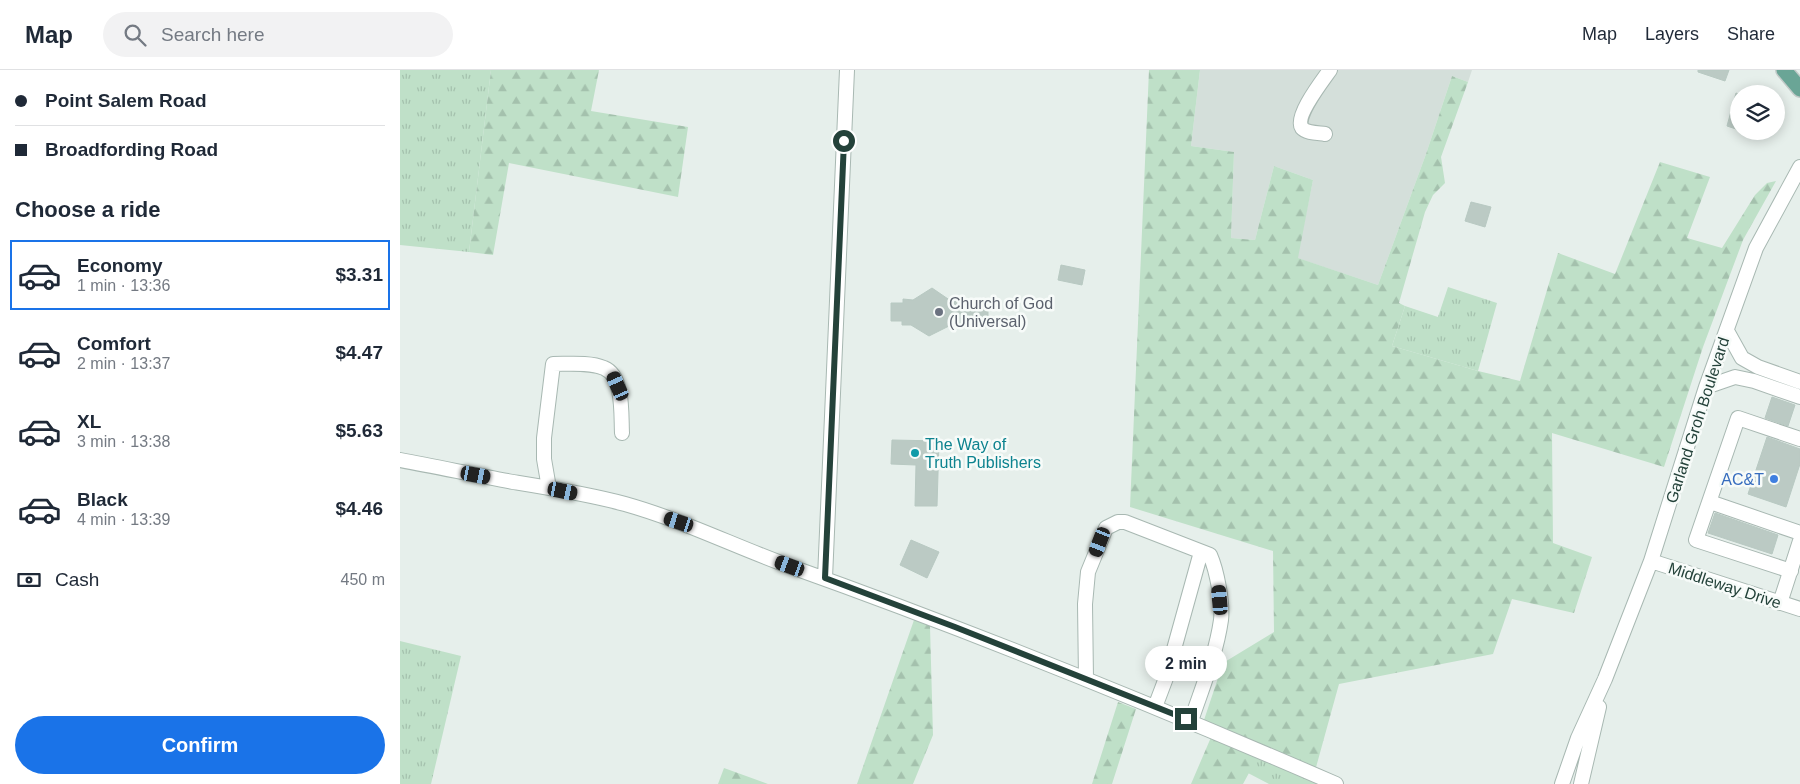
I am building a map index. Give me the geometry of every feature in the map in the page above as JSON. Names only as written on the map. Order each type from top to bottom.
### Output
[{"type":"main road","points":[[1784,70],[1800,89]]},
{"type":"street","points":[[825,578],[847,70]]},
{"type":"street","points":[[1325,134],[1305,131],[1302,128],[1301,120],[1308,104],[1330,70]]},
{"type":"street","name":"Garland Groh Boulevard","points":[[1562,784],[1578,738],[1605,679],[1651,561],[1706,387],[1756,248],[1800,167]]},
{"type":"street","points":[[1727,331],[1742,358],[1758,367],[1800,382]]},
{"type":"street","points":[[549,488],[544,459],[544,438],[553,364],[596,366],[606,368],[614,375],[620,393],[622,433]]},
{"type":"street","points":[[1706,387],[1735,378],[1754,381],[1800,397]]},
{"type":"street","points":[[1791,571],[1696,540],[1738,418],[1800,439]]},
{"type":"street","points":[[400,460],[549,488],[635,508],[679,522],[736,546],[955,627],[1155,706],[1336,784]]},
{"type":"street","points":[[1710,502],[1800,533]]},
{"type":"street","points":[[1086,679],[1084,604],[1088,572],[1106,528],[1118,522],[1125,522],[1210,555],[1214,564],[1218,580],[1221,618],[1208,672],[1191,721]]},
{"type":"street","points":[[1780,604],[1800,542]]},
{"type":"street","points":[[1155,706],[1166,678],[1201,552]]},
{"type":"street","name":"Middleway Drive","points":[[1651,561],[1800,609]]},
{"type":"street","name":"Garland Groh Boulevard","points":[[1581,784],[1605,679]]},
{"type":"shaded area","points":[[1200,70],[1472,70],[1468,82],[1452,76],[1426,154],[1378,285],[1297,258],[1313,180],[1274,166],[1255,240],[1231,238],[1234,152],[1191,146]]},
{"type":"green space","points":[[400,70],[491,70],[469,252],[400,245]]},
{"type":"green space","points":[[491,70],[599,70],[591,111],[688,127],[678,197],[509,163],[493,255],[469,252]]},
{"type":"green space","points":[[1149,70],[1200,70],[1191,146],[1234,152],[1231,238],[1255,240],[1274,166],[1313,180],[1298,258],[1378,285],[1426,154],[1452,76],[1468,82],[1441,157],[1445,183],[1433,195],[1425,212],[1399,303],[1405,306],[1392,346],[1520,381],[1558,253],[1615,274],[1660,162],[1710,177],[1687,238],[1722,248],[1755,195],[1767,183],[1776,181],[1743,240],[1703,347],[1664,467],[1552,433],[1553,543],[1592,557],[1574,613],[1512,599],[1493,654],[1339,684],[1315,771],[1262,749],[1243,784],[1191,784],[1215,728],[1203,723],[1223,663],[1274,632],[1273,551],[1130,507]]},
{"type":"green space","points":[[1448,287],[1497,303],[1478,371],[1392,346],[1405,306],[1438,317]]},
{"type":"green space","points":[[914,620],[930,626],[933,735],[913,784],[857,784]]},
{"type":"green space","points":[[400,641],[461,656],[431,784],[400,784]]},
{"type":"green space","points":[[1118,702],[1136,709],[1112,784],[1092,784]]},
{"type":"green space","points":[[1261,748],[1343,784],[1269,784],[1248,773]]},
{"type":"green space","points":[[724,768],[768,784],[718,784]]},
{"type":"building","points":[[1698,70],[1729,70],[1725,81],[1698,72]]},
{"type":"building","points":[[1730,115],[1730,127],[1727,126]]},
{"type":"building","points":[[1471,202],[1491,207],[1485,227],[1465,221]]},
{"type":"building","points":[[1061,265],[1085,270],[1082,285],[1058,280]]},
{"type":"building","name":"Church of God (Universal)","points":[[932,288],[951,301],[988,302],[988,327],[949,326],[929,336],[911,325],[902,325],[902,321],[891,321],[891,303],[903,303],[903,299],[913,300]]},
{"type":"building","points":[[1772,397],[1795,405],[1788,426],[1765,418]]},
{"type":"building","name":"AC&T","points":[[1767,437],[1800,449],[1800,464],[1786,507],[1748,494]]},
{"type":"building","points":[[892,440],[939,441],[937,506],[915,506],[916,465],[891,464]]},
{"type":"building","name":"AC&T","points":[[1715,513],[1778,535],[1772,554],[1708,533]]},
{"type":"building","points":[[911,540],[939,552],[927,578],[900,565]]},
{"type":"place","name":"Church of God (Universal)","points":[[939,312]]},
{"type":"place","name":"The Way of Truth Publishers","points":[[915,453]]},
{"type":"place","name":"AC&T","points":[[1774,479]]},
{"type":"route","points":[[844,141],[825,578],[955,627],[1186,719]]}]
